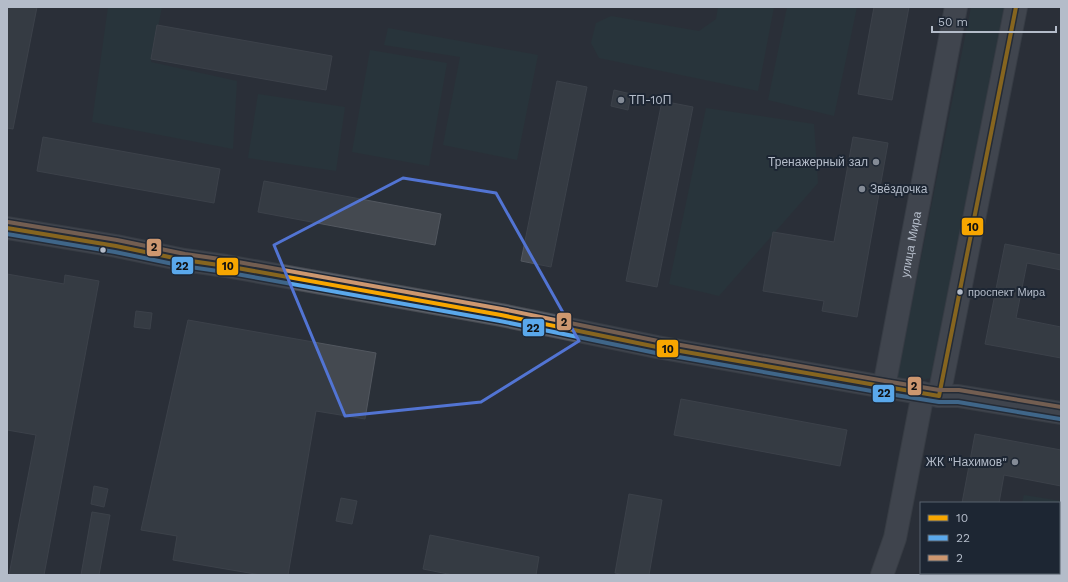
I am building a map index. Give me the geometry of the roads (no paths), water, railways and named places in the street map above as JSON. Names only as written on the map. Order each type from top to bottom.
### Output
[{"type":"main road","name":"улица Мира","points":[[884,387],[956,7]]},
{"type":"main road","points":[[931,394],[948,353],[1016,7]]},
{"type":"street","points":[[7,228],[501,314],[657,347],[884,387],[931,394],[958,396],[1061,413]]},
{"type":"street","points":[[882,575],[895,538],[931,394]]},
{"type":"place","name":"ТП-10П","points":[[621,100]]},
{"type":"place","name":"Тренажерный зал","points":[[876,162]]},
{"type":"place","name":"Звёздочка","points":[[862,189]]},
{"type":"place","name":"проспект Мира","points":[[960,292]]},
{"type":"place","name":"ЖК \"Нахимов\"","points":[[1015,462]]}]
